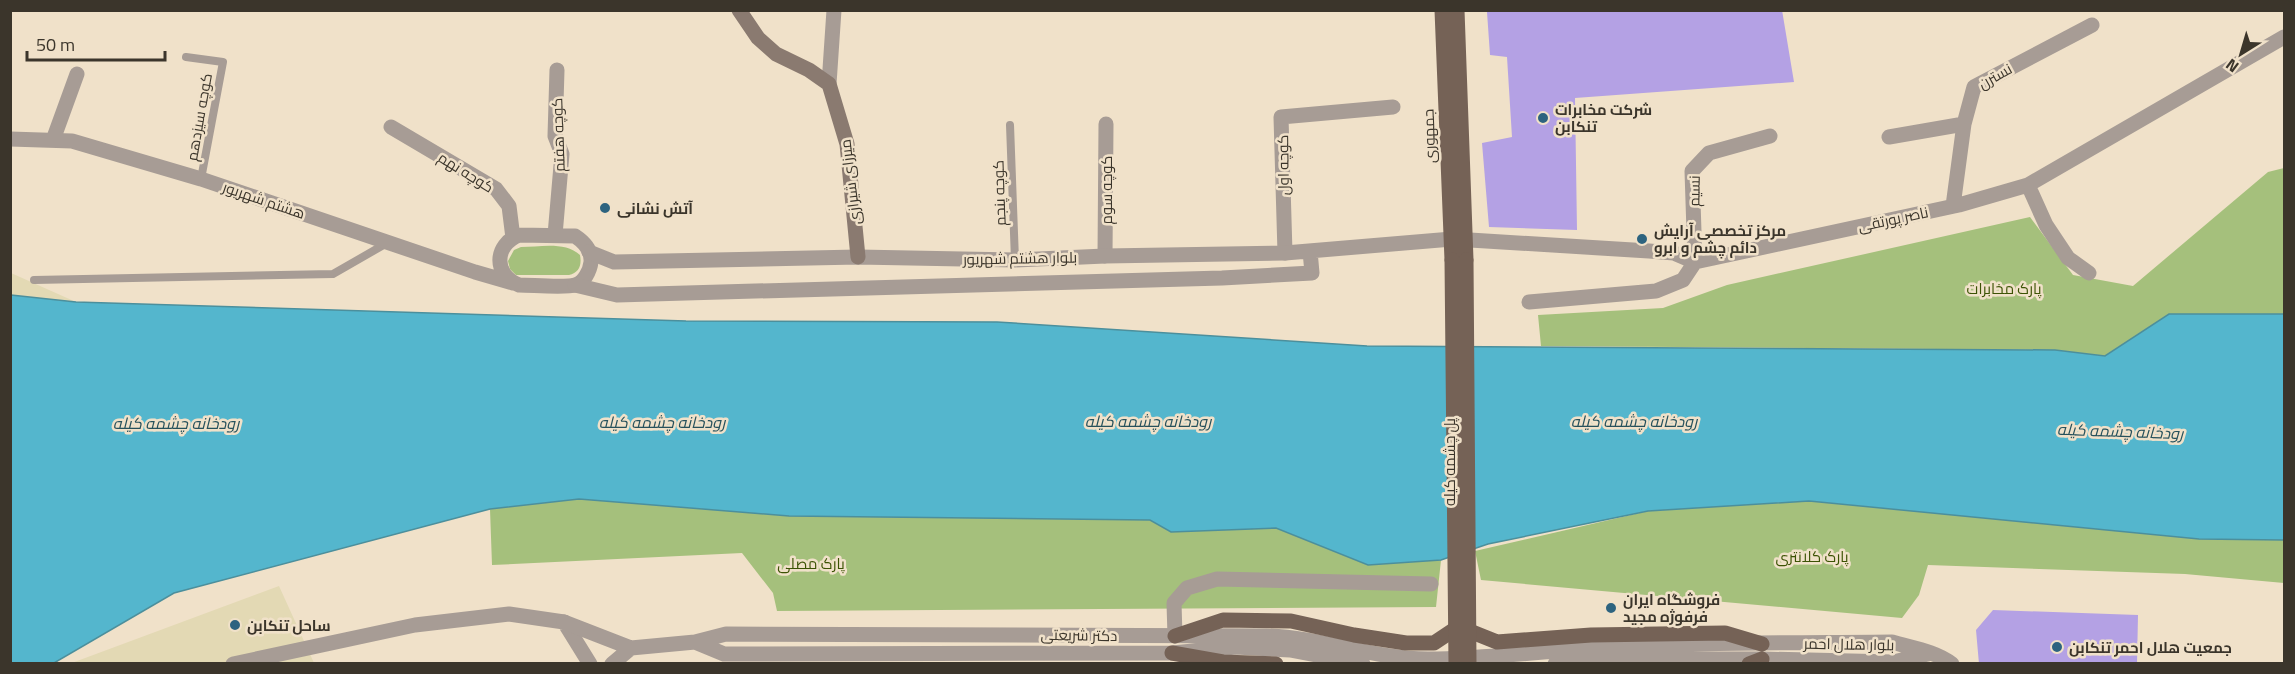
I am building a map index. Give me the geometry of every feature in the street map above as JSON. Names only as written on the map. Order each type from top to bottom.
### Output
[{"type":"main road","points":[[739,10],[758,39],[776,54],[809,70],[829,84]]},
{"type":"main road","name":"جمهوری","points":[[1442,10],[1459,260]]},
{"type":"main road","name":"جمهوری","points":[[1457,10],[1458,239]]},
{"type":"main road","name":"میرزای شیرازی","points":[[829,84],[847,144],[858,257]]},
{"type":"main road","name":"پل چشمه کیله","points":[[1459,260],[1462,662]]},
{"type":"main road","points":[[1175,636],[1223,620],[1291,621],[1354,635],[1406,643],[1434,643],[1461,630],[1497,642],[1591,634],[1725,633],[1758,655]]},
{"type":"main road","points":[[1172,653],[1223,662],[1276,663]]},
{"type":"street","points":[[829,84],[834,10]]},
{"type":"street","name":"نسترن","points":[[1953,206],[1964,124],[1974,87],[2092,24]]},
{"type":"street","name":"ناصر پورتقی","points":[[1695,262],[1953,206],[2028,185],[2284,36]]},
{"type":"street","name":"کوچه هفتم","points":[[555,236],[562,154],[555,136],[557,70]]},
{"type":"street","points":[[53,140],[77,74]]},
{"type":"street","name":"کوچه اول","points":[[1285,253],[1281,117],[1393,107]]},
{"type":"street","name":"کوچه سوم","points":[[1106,124],[1106,256]]},
{"type":"street","points":[[1889,137],[1964,124]]},
{"type":"street","name":"کوچه نهم","points":[[391,127],[496,189],[509,206],[513,237]]},
{"type":"street","name":"نسیم","points":[[1695,262],[1692,171],[1709,153],[1770,136]]},
{"type":"street","name":"هشتم شهریور","points":[[10,139],[72,141],[201,179],[513,283]]},
{"type":"street","points":[[2028,185],[2046,225],[2068,258],[2089,273]]},
{"type":"street","name":"بلوار هشتم شهریور","points":[[513,237],[519,235],[575,236],[586,244],[589,252],[614,262],[858,257],[1015,260],[1285,253],[1458,239]]},
{"type":"street","points":[[513,237],[503,245],[499,257],[503,275],[513,283]]},
{"type":"street","points":[[1458,239],[1674,253],[1695,262],[1683,279],[1656,291],[1528,302]]},
{"type":"street","name":"بلوار هشتم شهریور","points":[[513,283],[519,285],[575,285],[617,295],[1222,278],[1312,273],[1310,251]]},
{"type":"street","points":[[575,285],[581,282],[589,271],[591,264],[589,252]]},
{"type":"street","points":[[1175,636],[1174,603],[1187,588],[1218,579],[1431,584]]},
{"type":"street","name":"دکتر شریعتی","points":[[233,663],[415,625],[509,614],[564,622],[631,648],[695,642],[726,634],[1294,636],[1358,651],[1462,662]]},
{"type":"street","points":[[564,622],[590,663]]},
{"type":"street","points":[[930,633],[931,654]]},
{"type":"street","name":"دکتر شریعتی","points":[[695,642],[724,654],[1172,653],[1236,647],[1290,650],[1363,663]]},
{"type":"street","name":"بلوار هلال احمر","points":[[1555,663],[1580,659],[1758,655],[1892,642],[1931,653],[1952,663]]},
{"type":"street","points":[[612,663],[631,648]]},
{"type":"street","name":"بلوار هلال احمر","points":[[1462,662],[1578,649],[1758,655]]},
{"type":"lane","name":"کوچه سیزدهم","points":[[186,57],[222,62],[201,179]]},
{"type":"lane","name":"کوچه پنجم","points":[[1010,125],[1015,260]]},
{"type":"lane","points":[[34,280],[333,274],[387,242]]},
{"type":"green space","name":"پارک مخابرات","points":[[2284,168],[2284,314],[2169,314],[2105,356],[2055,350],[1541,346],[1538,315],[1663,308],[1727,285],[2030,217],[2073,275],[2133,286],[2268,172]]},
{"type":"green space","points":[[560,246],[580,255],[581,262],[577,270],[569,275],[516,275],[510,269],[508,261],[514,250],[521,247]]},
{"type":"green space","name":"پارک مصلی","points":[[579,499],[789,516],[1150,520],[1171,532],[1276,528],[1368,565],[1441,560],[1436,607],[777,611],[773,593],[742,553],[492,565],[490,509]]},
{"type":"green space","name":"پارک کلانتری","points":[[1809,501],[2199,539],[2284,540],[2284,583],[2185,574],[1928,565],[1919,595],[1902,618],[1481,580],[1475,551],[1648,511]]},
{"type":"sand","points":[[11,273],[76,302],[11,295]]},
{"type":"sand","name":"ساحل تنکابن","points":[[279,586],[314,663],[69,664]]},
{"type":"water","name":"رودخانه چشمه کیله","points":[[11,295],[76,302],[686,321],[997,322],[1367,346],[2055,350],[2105,356],[2169,314],[2284,314],[2284,540],[2199,539],[1809,501],[1648,511],[1488,544],[1441,560],[1368,565],[1276,528],[1171,532],[1150,520],[789,516],[579,499],[490,509],[174,593],[54,663],[11,664]]},
{"type":"building","name":"شرکت مخابرات تنکابن","points":[[1497,10],[1782,10],[1794,82],[1575,98],[1577,230],[1489,227],[1482,143],[1512,137],[1507,57],[1490,55],[1487,12]]},
{"type":"building","name":"جمعیت هلال احمر تنکابن","points":[[1993,610],[2138,615],[2137,664],[1979,664],[1976,630]]},
{"type":"place","name":"شرکت مخابرات تنکابن","points":[[1543,118]]},
{"type":"place","name":"آتش نشانی","points":[[605,208]]},
{"type":"place","name":"مرکز تخصصی آرایش دائم چشم و ابرو","points":[[1642,239]]},
{"type":"place","name":"فروشگاه ایران فرفوژه مجید","points":[[1611,608]]},
{"type":"place","name":"ساحل تنکابن","points":[[235,625]]},
{"type":"place","name":"جمعیت هلال احمر تنکابن","points":[[2057,647]]}]
